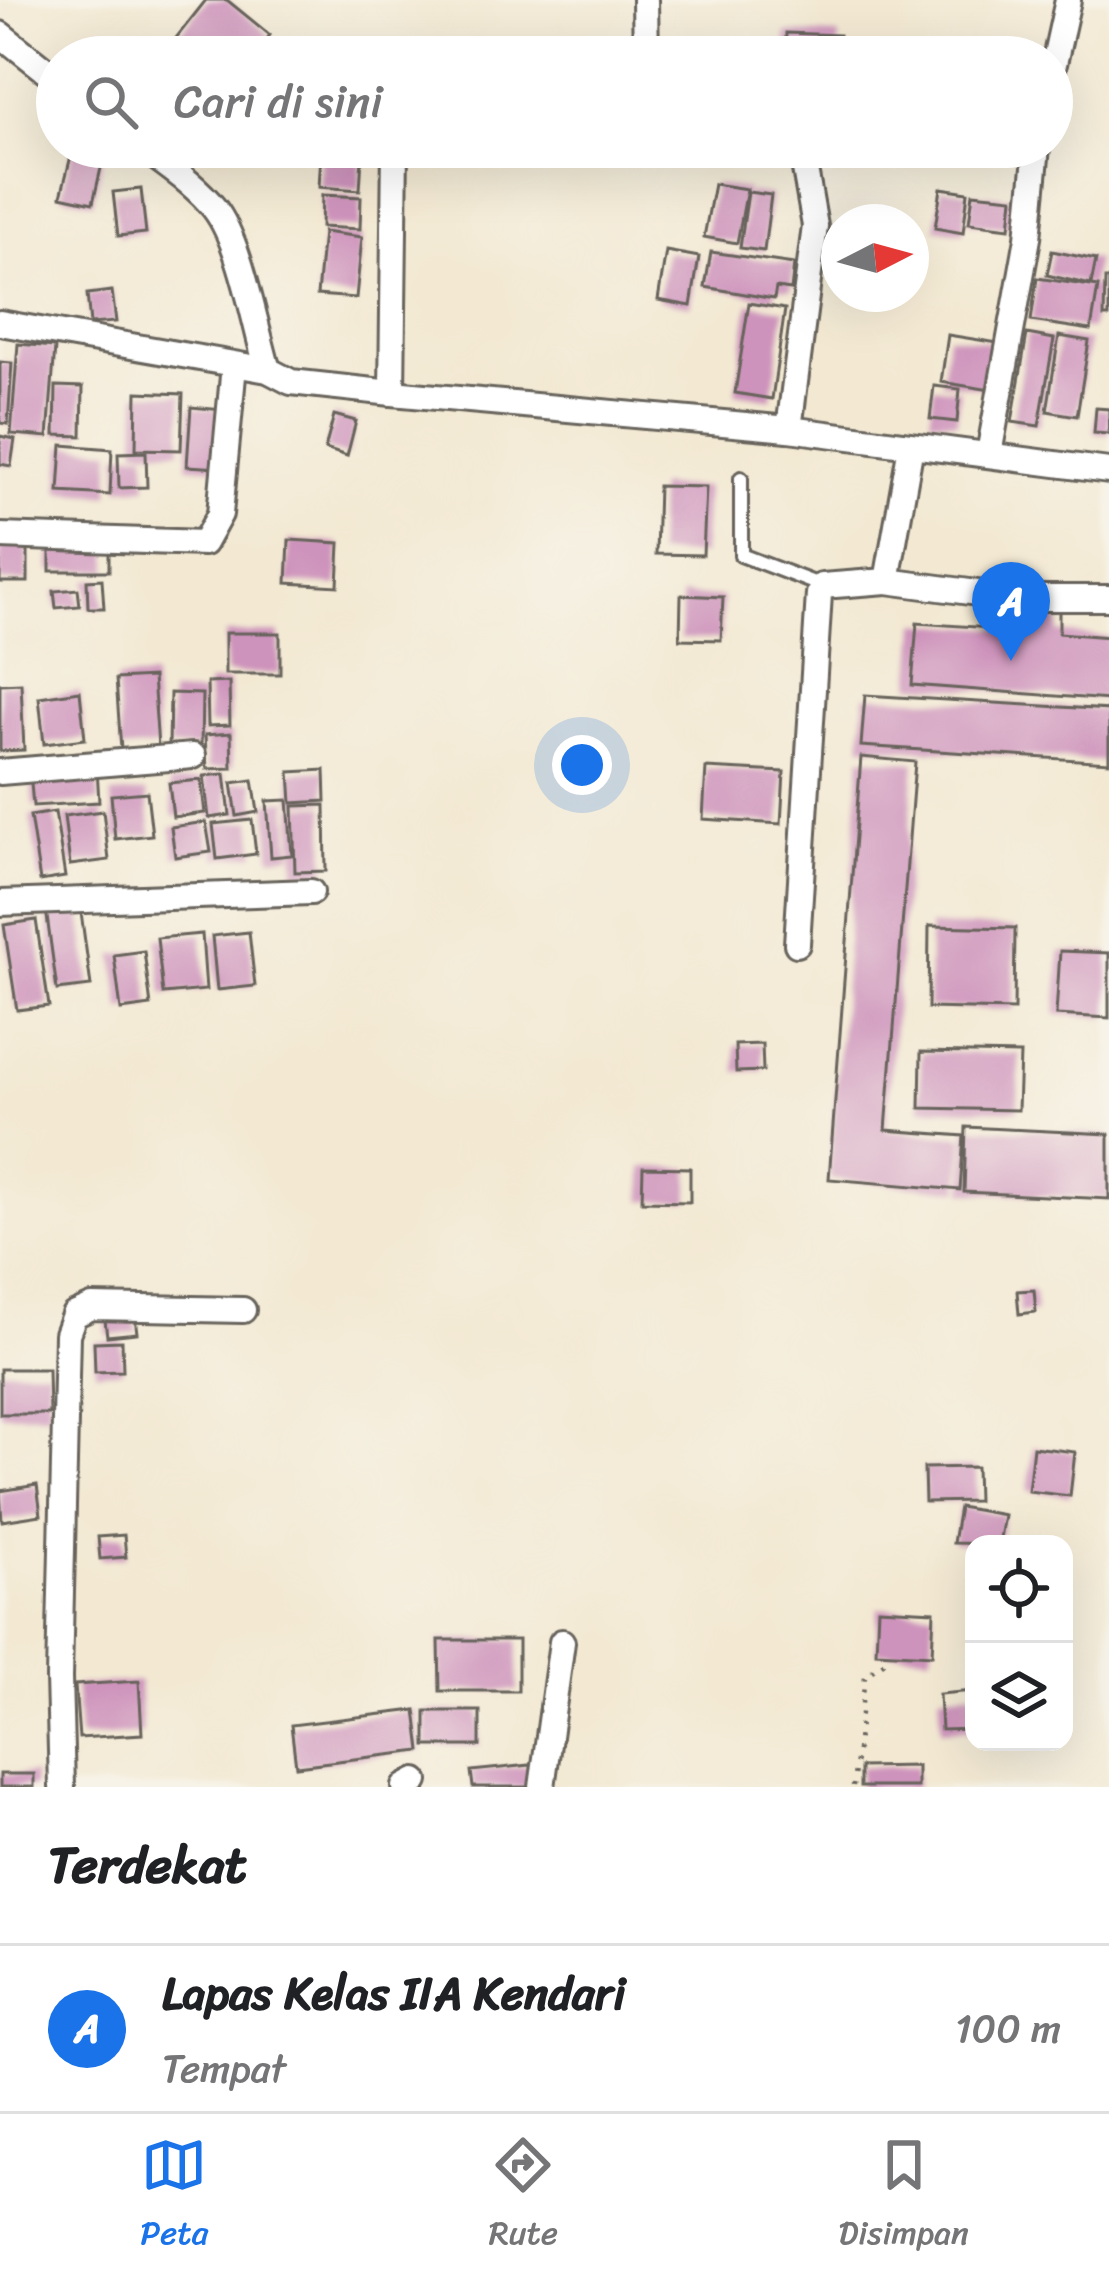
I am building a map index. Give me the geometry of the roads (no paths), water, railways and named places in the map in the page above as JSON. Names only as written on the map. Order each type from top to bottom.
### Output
[{"type":"street","points":[[645,0],[646,36]]},
{"type":"street","points":[[1060,36],[1068,0]]},
{"type":"street","points":[[0,34],[36,62]]},
{"type":"street","points":[[169,168],[218,213],[242,274],[268,370]]},
{"type":"street","points":[[392,393],[395,168]]},
{"type":"street","points":[[789,429],[815,226],[805,168]]},
{"type":"street","points":[[989,454],[1028,238],[1035,168]]},
{"type":"street","points":[[0,322],[268,370],[291,382],[789,429],[1109,471]]},
{"type":"street","points":[[0,536],[204,544],[220,514],[234,365]]},
{"type":"street","points":[[887,581],[910,446]]},
{"type":"street","points":[[797,944],[822,586],[887,581],[1015,598],[1109,598]]},
{"type":"street","points":[[0,772],[193,756]]},
{"type":"street","points":[[0,903],[311,892]]},
{"type":"street","points":[[62,1787],[59,1678],[67,1334],[74,1315],[92,1307],[243,1310]]},
{"type":"street","points":[[542,1787],[562,1642]]},
{"type":"lane","points":[[741,478],[741,555],[822,586]]},
{"type":"place","name":"Lapas Kelas IIA Kendari","points":[[1011,661]]}]
